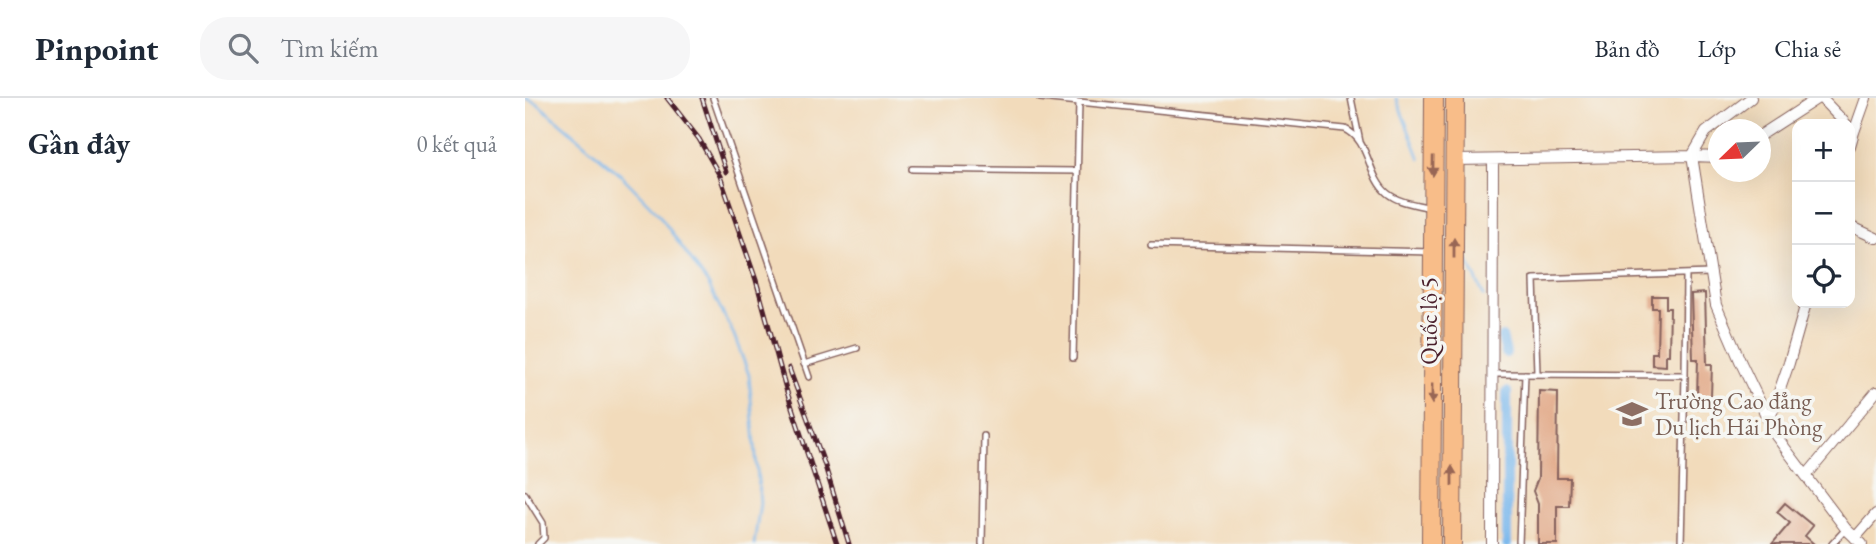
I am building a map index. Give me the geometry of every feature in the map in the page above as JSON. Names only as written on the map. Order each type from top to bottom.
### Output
[{"type":"highway","name":"Quốc lộ 5","points":[[1431,544],[1434,98]]},
{"type":"highway","name":"Quốc lộ 5","points":[[1452,544],[1455,98]]},
{"type":"street","points":[[1751,98],[1706,132],[1692,156],[1716,305],[1776,436],[1846,529],[1858,541],[1876,514]]},
{"type":"street","points":[[1771,129],[1819,98],[1841,119]]},
{"type":"street","points":[[1855,119],[1866,98]]},
{"type":"street","points":[[1455,160],[1708,157]]},
{"type":"street","points":[[1492,544],[1493,160]]},
{"type":"street","points":[[1855,228],[1876,238]]},
{"type":"street","points":[[1769,421],[1805,308]]},
{"type":"street","points":[[1806,476],[1876,392]]},
{"type":"lane","points":[[713,98],[809,377]]},
{"type":"lane","points":[[1040,98],[1345,129],[1351,132],[1361,145]]},
{"type":"lane","points":[[1351,98],[1361,145],[1377,180],[1397,199],[1433,209]]},
{"type":"lane","points":[[1073,358],[1079,102]]},
{"type":"lane","points":[[912,169],[1077,171]]},
{"type":"lane","points":[[1151,246],[1433,252]]},
{"type":"lane","points":[[1537,373],[1534,279],[1710,273]]},
{"type":"lane","points":[[1681,544],[1686,274]]},
{"type":"lane","points":[[804,364],[857,348]]},
{"type":"lane","points":[[1492,374],[1685,376]]},
{"type":"lane","points":[[1519,544],[1525,374]]},
{"type":"lane","points":[[982,544],[984,436]]},
{"type":"lane","points":[[525,494],[543,523],[544,538],[538,544]]},
{"type":"lane","points":[[1832,544],[1846,529]]},
{"type":"building","points":[[1705,293],[1707,364],[1712,364],[1711,397],[1697,397],[1698,359],[1693,359],[1691,294]]},
{"type":"building","points":[[1652,296],[1666,296],[1666,308],[1670,308],[1669,355],[1666,355],[1666,366],[1652,365],[1652,353],[1657,353],[1658,308],[1652,308]]},
{"type":"building","points":[[1539,391],[1558,392],[1557,478],[1570,478],[1569,506],[1557,506],[1557,544],[1538,544],[1538,504],[1533,491],[1538,478]]},
{"type":"building","points":[[1785,503],[1813,526],[1805,536],[1814,544],[1772,544],[1790,523],[1777,512]]},
{"type":"waterway","points":[[525,98],[538,104],[622,176],[657,212],[708,284],[734,335],[749,375],[760,503],[754,544]]},
{"type":"waterway","points":[[1396,98],[1420,159]]},
{"type":"waterway","points":[[1462,248],[1484,296]]},
{"type":"waterway","points":[[1502,337],[1506,353]]},
{"type":"waterway","points":[[1507,392],[1507,544]]},
{"type":"railway","points":[[667,98],[699,139],[720,176],[756,280],[786,389],[837,544]]},
{"type":"railway","points":[[702,98],[726,172]]},
{"type":"railway","points":[[789,368],[824,463],[849,544]]},
{"type":"place","name":"Trường Cao đẳng Du lịch Hải Phòng","points":[[1632,414]]}]
